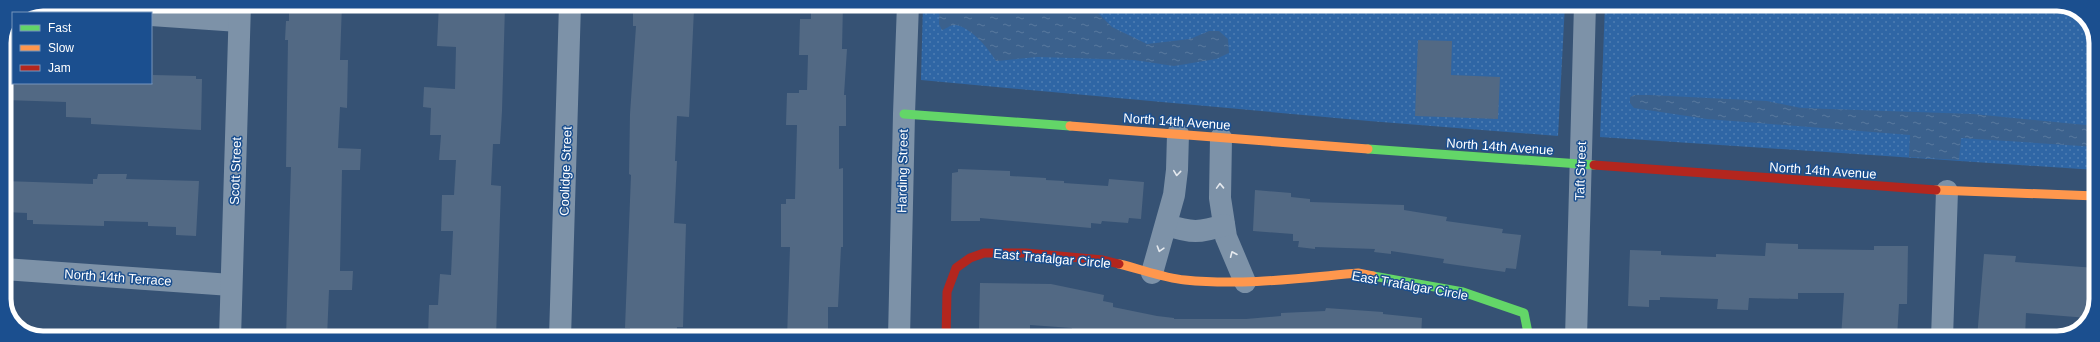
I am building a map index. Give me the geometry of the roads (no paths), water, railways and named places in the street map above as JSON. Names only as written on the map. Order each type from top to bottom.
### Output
[{"type":"street","points":[[98,11],[114,12]]},
{"type":"street","name":"Coolidge Street","points":[[560,331],[570,11]]},
{"type":"street","name":"Harding Street","points":[[899,331],[908,11]]},
{"type":"street","name":"Taft Street","points":[[1576,331],[1585,11]]},
{"type":"street","points":[[152,14],[240,12]]},
{"type":"street","name":"Scott Street","points":[[230,331],[240,12]]},
{"type":"street","name":"North 14th Avenue","points":[[904,114],[1947,191],[2089,196]]},
{"type":"street","points":[[1152,273],[1167,225],[1174,195],[1177,170],[1178,134]]},
{"type":"street","points":[[1221,138],[1220,179],[1224,225],[1226,237],[1245,282]]},
{"type":"street","points":[[1942,331],[1947,191]]},
{"type":"street","points":[[1167,225],[1186,232],[1198,233],[1224,225]]},
{"type":"street","name":"East Trafalgar Circle","points":[[946,331],[947,292],[956,268],[970,258],[984,253],[1026,253],[1103,260],[1183,280],[1245,282],[1358,273],[1463,292],[1524,313],[1528,331]]},
{"type":"street","name":"North 14th Terrace","points":[[11,269],[231,285]]},
{"type":"water","points":[[940,11],[1096,11],[1112,27],[1147,44],[1190,39],[1209,31],[1219,31],[1228,39],[1229,53],[1216,59],[1174,66],[1134,60],[1038,57],[996,61],[984,44],[966,29],[954,25],[942,30],[939,24]]},
{"type":"water","points":[[1634,95],[1650,95],[1767,101],[1801,108],[1973,114],[2089,125],[2089,147],[1961,138],[1959,160],[1909,157],[1910,135],[1707,119],[1634,108],[1630,103],[1630,97]]}]
